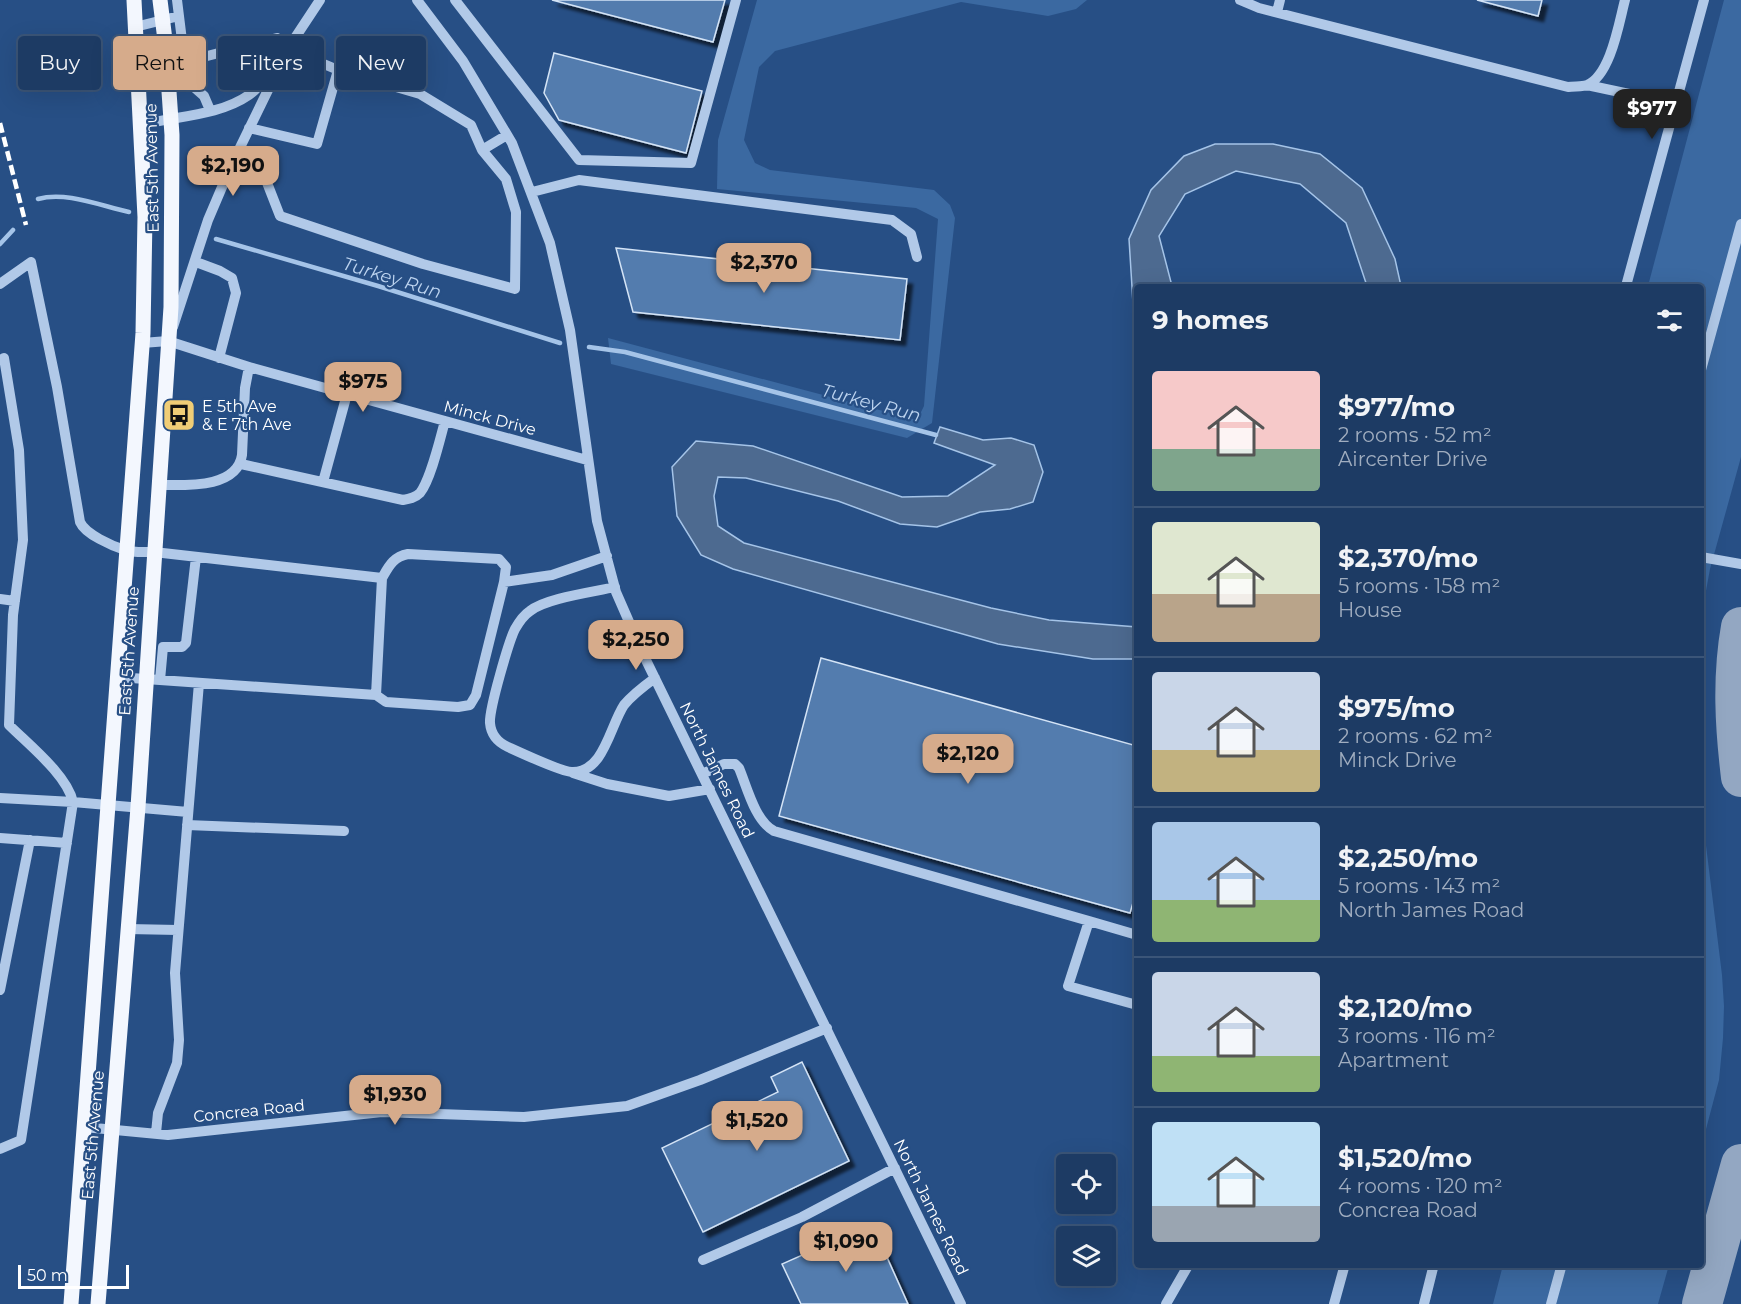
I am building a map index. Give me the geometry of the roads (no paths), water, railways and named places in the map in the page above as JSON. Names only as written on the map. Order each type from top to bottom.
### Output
[{"type":"main road","name":"East 5th Avenue","points":[[71,1304],[142,343],[145,217],[134,0]]},
{"type":"main road","name":"East 5th Avenue","points":[[98,1304],[138,807],[153,680],[154,552],[172,244],[171,117],[160,0]]},
{"type":"street","points":[[177,0],[181,36]]},
{"type":"street","points":[[296,36],[320,0]]},
{"type":"street","name":"North James Road","points":[[417,0],[463,61],[507,135],[532,192],[550,243],[570,330],[597,521],[615,587],[655,678],[961,1304]]},
{"type":"street","points":[[455,0],[579,160],[579,180]]},
{"type":"street","points":[[579,160],[692,163],[736,0]]},
{"type":"street","points":[[1240,0],[1276,12],[1568,87],[1587,85],[1676,104]]},
{"type":"street","points":[[1276,12],[1280,0]]},
{"type":"street","points":[[1587,85],[1601,73],[1612,50],[1625,0]]},
{"type":"street","points":[[1627,284],[1704,0]]},
{"type":"street","points":[[135,27],[179,16]]},
{"type":"street","points":[[249,128],[317,144],[336,77]]},
{"type":"street","points":[[197,90],[204,96],[210,110]]},
{"type":"street","points":[[141,124],[210,110],[235,102],[254,90]]},
{"type":"street","points":[[168,341],[208,220],[231,165],[268,90]]},
{"type":"street","points":[[231,165],[264,175],[280,216],[423,264],[515,289],[516,212],[506,179],[482,150],[471,125],[420,94],[406,90]]},
{"type":"street","points":[[482,150],[507,135]]},
{"type":"street","points":[[532,192],[579,180],[892,220],[912,234],[917,257]]},
{"type":"street","points":[[1704,359],[1741,224]]},
{"type":"street","points":[[0,284],[31,262],[57,387],[80,522],[88,533],[126,551],[154,552],[382,578]]},
{"type":"street","points":[[196,262],[232,278],[236,293],[219,358]]},
{"type":"street","name":"Minck Drive","points":[[142,343],[168,341],[249,367],[587,460]]},
{"type":"street","points":[[0,360],[4,358],[19,450],[23,540],[15,601],[9,725],[70,790],[73,802],[21,1140],[0,1149]]},
{"type":"street","points":[[159,485],[196,485],[224,478],[237,471],[241,464],[245,388],[249,367]]},
{"type":"street","points":[[323,482],[347,394]]},
{"type":"street","points":[[241,464],[403,500],[411,499],[418,495],[424,485],[445,421]]},
{"type":"street","points":[[117,676],[376,696],[386,702],[396,703],[458,707],[470,705],[476,696],[504,582],[506,567],[499,559],[408,554],[399,556],[391,562],[382,578],[376,696]]},
{"type":"street","points":[[504,582],[552,575],[607,556]]},
{"type":"street","points":[[153,680],[163,647],[182,647],[186,642],[196,557]]},
{"type":"street","points":[[1704,558],[1741,564]]},
{"type":"street","points":[[615,587],[544,603],[531,609],[522,619],[514,631],[491,707],[492,734],[499,742],[572,773],[607,784],[669,796],[710,789]]},
{"type":"street","points":[[0,599],[15,601]]},
{"type":"street","points":[[572,773],[583,770],[596,760],[623,707],[633,694],[655,678]]},
{"type":"street","points":[[156,1133],[158,1113],[177,1063],[179,1040],[175,973],[199,683]]},
{"type":"street","points":[[702,774],[724,764],[735,764],[739,768],[759,815],[774,831],[1134,934]]},
{"type":"street","points":[[0,798],[189,812]]},
{"type":"street","points":[[187,825],[344,831]]},
{"type":"street","points":[[0,838],[67,843]]},
{"type":"street","points":[[0,990],[30,840]]},
{"type":"street","points":[[1089,921],[1068,986],[1134,1004]]},
{"type":"street","points":[[128,929],[178,930]]},
{"type":"street","name":"Concrea Road","points":[[84,1126],[168,1135],[382,1112],[524,1117],[627,1106],[700,1080],[826,1028]]},
{"type":"street","points":[[703,1260],[802,1217],[895,1168]]},
{"type":"street","points":[[1166,1304],[1187,1268]]},
{"type":"street","points":[[1334,1304],[1344,1268]]},
{"type":"street","points":[[1424,1304],[1433,1268]]},
{"type":"street","points":[[1551,1304],[1561,1268]]},
{"type":"waterway","name":"Turkey Run","points":[[38,199],[72,198],[129,212]]},
{"type":"waterway","name":"Turkey Run","points":[[0,244],[13,230]]},
{"type":"waterway","name":"Turkey Run","points":[[216,239],[378,286],[560,343]]},
{"type":"waterway","name":"Turkey Run","points":[[589,347],[625,352],[936,435]]},
{"type":"railway","points":[[0,123],[26,225]]},
{"type":"place","name":"E 5th Ave & E 7th Ave","points":[[179,415]]}]
